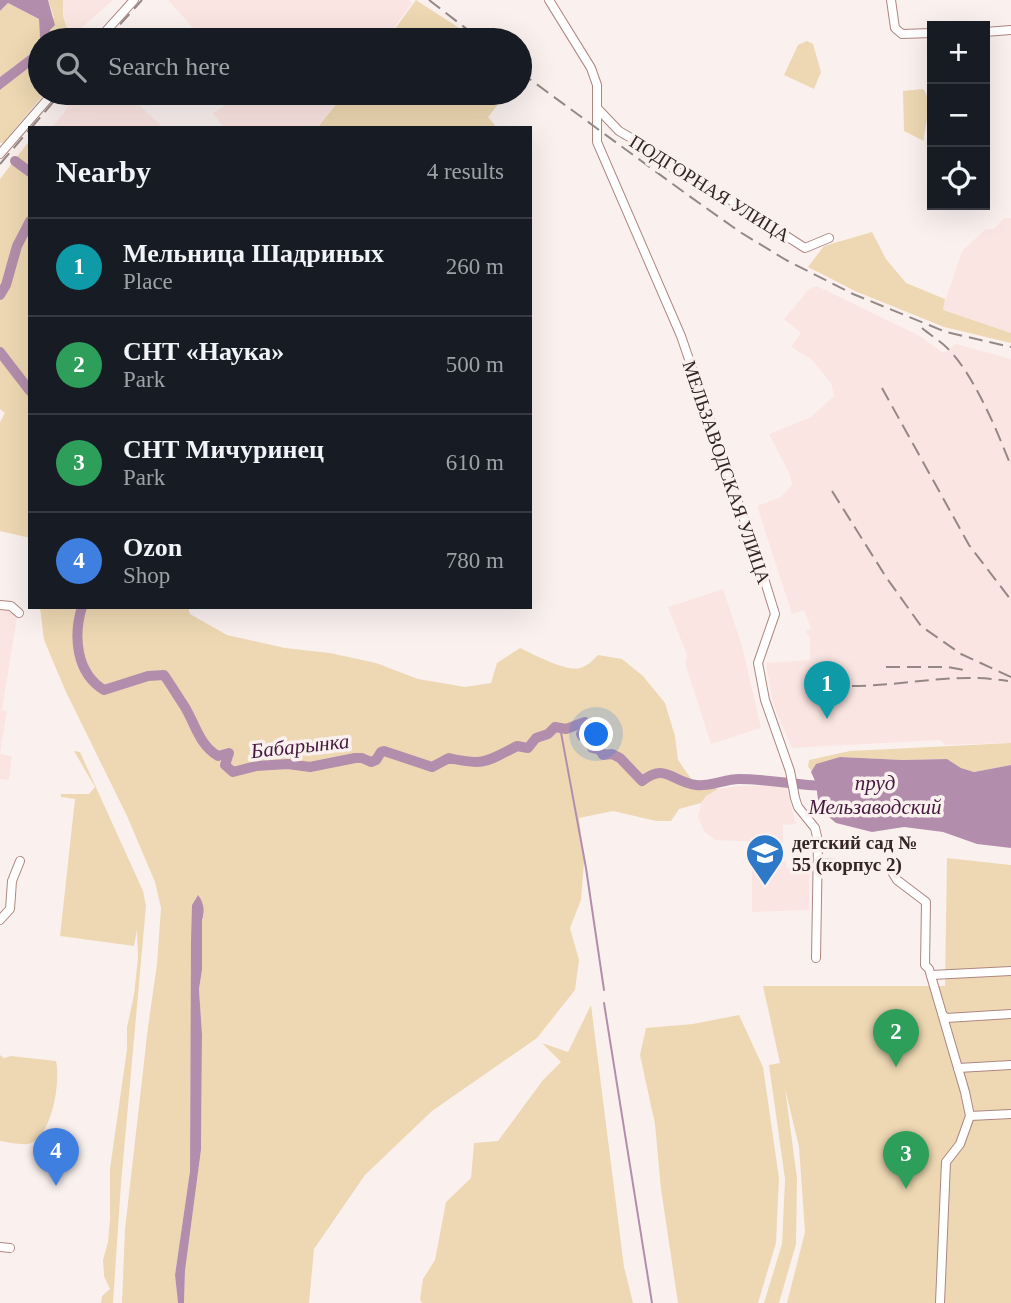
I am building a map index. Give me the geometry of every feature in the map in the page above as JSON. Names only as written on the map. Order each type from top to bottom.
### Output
[{"type":"street","points":[[108,28],[134,0]]},
{"type":"street","name":"МЕЛЬЗАВОДСКАЯ УЛИЦА","points":[[549,0],[591,68],[597,85],[597,142],[681,336],[775,614],[758,663],[765,700],[790,772],[798,807],[817,834],[816,958]]},
{"type":"street","points":[[891,0],[895,29],[902,34],[927,33]]},
{"type":"street","points":[[990,32],[1011,30]]},
{"type":"street","points":[[0,154],[42,105]]},
{"type":"street","name":"ПОДГОРНАЯ УЛИЦА","points":[[598,109],[619,131],[648,148],[663,162],[698,185],[727,198],[805,248],[829,238]]},
{"type":"street","points":[[0,605],[11,606],[19,613]]},
{"type":"street","points":[[0,919],[10,909],[12,881],[20,861]]},
{"type":"street","points":[[818,863],[889,867],[895,878],[926,902],[925,965],[931,975],[944,1016],[970,1116],[960,1144],[946,1162],[940,1303]]},
{"type":"street","points":[[931,975],[1011,971]]},
{"type":"street","points":[[944,1016],[1011,1014]]},
{"type":"street","points":[[958,1068],[1011,1065]]},
{"type":"street","points":[[970,1116],[1011,1114]]},
{"type":"street","points":[[0,1247],[10,1248]]},
{"type":"shaded area","points":[[48,0],[63,0],[63,16],[67,28],[51,28],[54,17]]},
{"type":"shaded area","points":[[63,0],[113,0],[81,28],[68,28],[63,16]]},
{"type":"shaded area","points":[[168,0],[408,0],[412,3],[394,28],[193,28]]},
{"type":"shaded area","points":[[416,0],[459,28],[396,28]]},
{"type":"shaded area","points":[[8,3],[39,19],[39,28],[28,28],[28,56],[0,77],[0,11]]},
{"type":"shaded area","points":[[807,41],[813,44],[821,72],[814,89],[784,75],[798,45]]},
{"type":"shaded area","points":[[28,68],[28,105],[35,105],[3,143],[0,143],[0,90]]},
{"type":"shaded area","points":[[923,89],[926,94],[924,141],[904,131],[903,91]]},
{"type":"shaded area","points":[[70,105],[138,105],[162,126],[54,126]]},
{"type":"shaded area","points":[[226,105],[334,105],[318,126],[223,126],[213,113]]},
{"type":"shaded area","points":[[335,105],[498,105],[488,117],[495,126],[319,126]]},
{"type":"shaded area","points":[[28,143],[28,538],[0,531],[0,422],[5,413],[0,409],[0,179]]},
{"type":"shaded area","points":[[1004,218],[1011,218],[1011,333],[942,310],[962,251],[986,229],[994,229]]},
{"type":"shaded area","points":[[872,232],[886,259],[906,283],[945,299],[943,310],[1011,333],[1011,343],[944,327],[855,291],[808,267],[824,246]]},
{"type":"shaded area","points":[[817,286],[918,335],[944,353],[956,344],[1011,359],[1011,743],[945,745],[940,740],[792,748],[773,704],[766,663],[810,660],[810,639],[806,631],[811,629],[804,610],[792,614],[757,506],[781,497],[792,485],[790,475],[769,434],[811,417],[834,396],[831,383],[811,359],[791,347],[801,333],[784,319],[809,289]]},
{"type":"shaded area","points":[[723,589],[742,646],[761,728],[711,744],[685,663],[687,655],[668,607]]},
{"type":"shaded area","points":[[0,609],[11,610],[17,617],[2,710],[7,711],[0,754]]},
{"type":"shaded area","points":[[40,609],[189,609],[190,614],[227,635],[376,663],[418,679],[465,687],[491,683],[497,663],[520,648],[550,662],[574,669],[585,666],[598,655],[622,659],[643,676],[665,703],[675,736],[678,760],[692,780],[703,781],[718,789],[706,796],[701,803],[679,809],[671,821],[656,821],[613,811],[579,818],[584,862],[581,900],[570,928],[579,960],[575,990],[537,1038],[432,1111],[365,1175],[314,1249],[309,1303],[184,1303],[185,1271],[201,1150],[202,1034],[199,989],[204,914],[197,896],[192,905],[190,1171],[175,1275],[178,1303],[122,1303],[125,1229],[157,964],[161,908],[155,882],[127,816],[66,692],[44,640]]},
{"type":"shaded area","points":[[1011,743],[1011,765],[974,772],[947,759],[840,757],[812,771],[808,767],[809,760],[850,751]]},
{"type":"shaded area","points":[[74,751],[80,752],[143,891],[146,906],[113,1303],[101,1303],[102,1296],[110,1289],[104,1276],[103,1260],[110,1219],[110,1169],[138,958],[137,930],[134,946],[60,936],[75,799],[61,797],[61,794],[89,794],[95,787]]},
{"type":"shaded area","points":[[0,754],[12,756],[9,780],[0,779]]},
{"type":"shaded area","points":[[786,785],[796,824],[783,825],[783,843],[715,840],[704,831],[698,817],[701,803],[706,796],[718,789]]},
{"type":"shaded area","points":[[947,858],[1011,865],[1011,1303],[787,1303],[805,1232],[799,1147],[785,1088],[797,1178],[796,1244],[779,1303],[764,1303],[782,1244],[785,1179],[769,1065],[780,1063],[763,986],[945,986]]},
{"type":"shaded area","points":[[752,861],[786,861],[786,868],[809,868],[809,910],[752,912]]},
{"type":"shaded area","points":[[591,1005],[624,1267],[633,1303],[422,1303],[420,1299],[423,1279],[435,1260],[446,1202],[471,1178],[474,1143],[498,1141],[543,1080],[561,1062],[542,1043],[568,1052]]},
{"type":"shaded area","points":[[739,1015],[763,1067],[779,1178],[776,1243],[758,1303],[678,1303],[661,1189],[655,1124],[640,1055],[646,1028],[693,1024]]},
{"type":"shaded area","points":[[0,1055],[4,1058],[11,1056],[56,1061],[56,1095],[49,1121],[36,1140],[28,1144],[0,1141]]},
{"type":"water","points":[[0,0],[48,0],[55,25],[52,28],[39,28],[39,19],[8,3],[0,11]]},
{"type":"water","points":[[28,56],[28,68],[0,90],[0,77]]},
{"type":"water","name":"пруд Мельзаводский","points":[[840,757],[947,759],[974,772],[1011,765],[1011,848],[977,844],[943,832],[904,827],[872,832],[836,823],[824,813],[818,801],[816,783],[811,772],[816,764]]},
{"type":"water","points":[[198,895],[204,910],[199,989],[202,1034],[201,1150],[185,1271],[184,1303],[178,1303],[175,1275],[190,1171],[192,905]]},
{"type":"waterway","name":"Бабарынка","points":[[15,161],[28,171]]},
{"type":"waterway","name":"Бабарынка","points":[[0,295],[6,285],[17,246],[28,225]]},
{"type":"waterway","name":"Бабарынка","points":[[0,352],[28,388]]},
{"type":"waterway","name":"Бабарынка","points":[[81,609],[78,630],[79,653],[87,674],[95,683],[104,690],[148,676],[164,675],[206,745],[218,756],[229,753],[225,765],[233,772],[256,766],[288,764],[310,767],[355,758],[371,762],[384,751],[432,767],[449,758],[478,762],[517,746],[528,748],[536,738],[548,734],[555,727],[566,729],[585,722],[588,727],[581,734],[590,742],[592,748],[600,750],[603,755],[612,754],[620,758],[642,781],[657,773],[663,773],[696,785],[739,779],[831,786]]},
{"type":"waterway","points":[[560,727],[586,868],[604,990]]},
{"type":"waterway","points":[[604,1003],[652,1303]]},
{"type":"railway","points":[[117,28],[142,0]]},
{"type":"railway","points":[[429,0],[465,28]]},
{"type":"railway","points":[[532,81],[740,232],[786,260],[853,294],[946,332],[1011,347]]},
{"type":"railway","points":[[33,126],[51,105]]},
{"type":"railway","points":[[0,164],[28,131]]},
{"type":"railway","points":[[922,328],[944,345],[965,370],[983,402],[1011,466]]},
{"type":"railway","points":[[882,388],[969,545],[1011,600]]},
{"type":"railway","points":[[832,491],[886,577],[921,626],[961,654],[1011,677]]},
{"type":"railway","points":[[886,667],[948,667],[969,671]]},
{"type":"railway","points":[[852,686],[968,678],[1008,681]]},
{"type":"place","name":"Мельница Шадриных","points":[[827,719]]},
{"type":"place","name":"детский сад № 55 (корпус 2)","points":[[765,887]]},
{"type":"place","name":"СНТ «Наука»","points":[[896,1067]]},
{"type":"place","name":"Ozon","points":[[56,1186]]},
{"type":"place","name":"СНТ Мичуринец","points":[[906,1189]]}]
